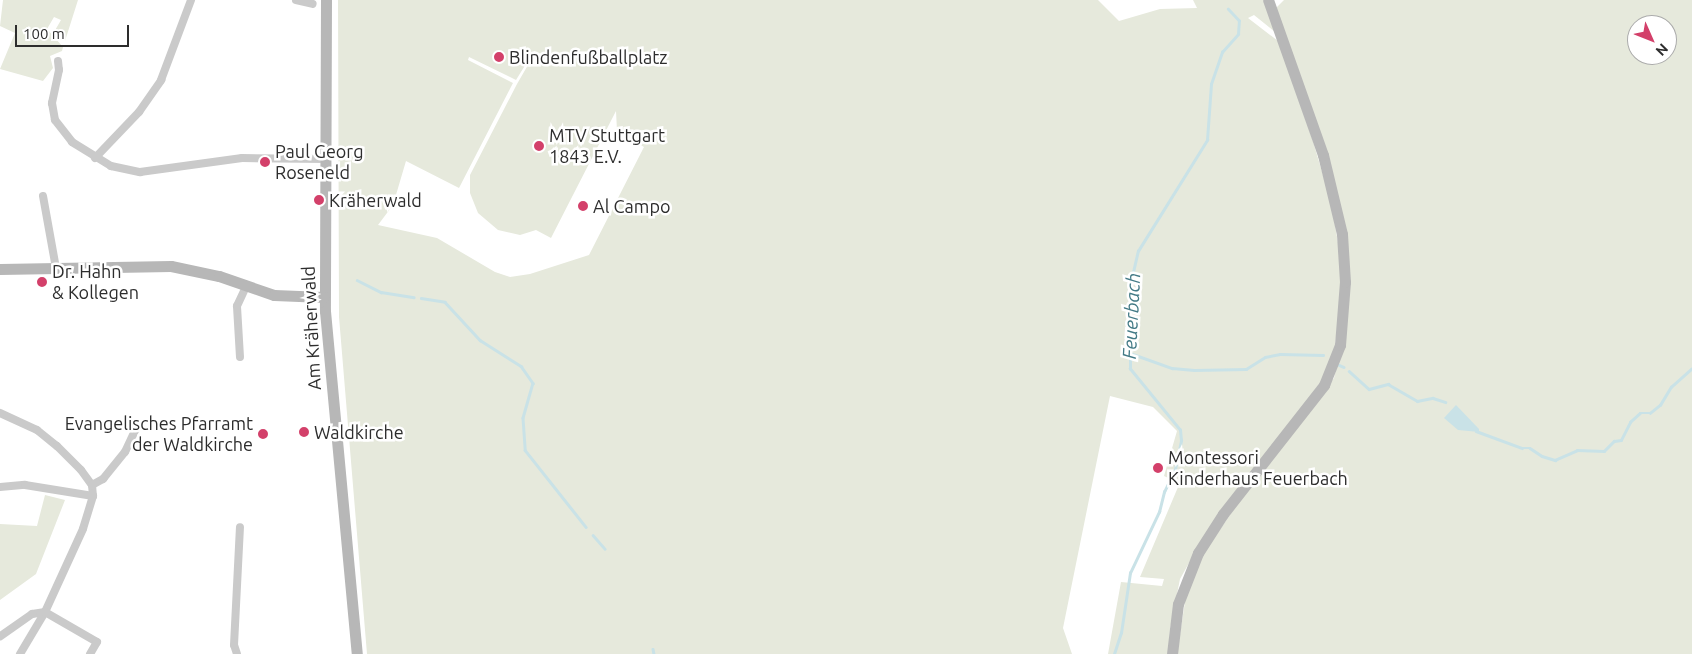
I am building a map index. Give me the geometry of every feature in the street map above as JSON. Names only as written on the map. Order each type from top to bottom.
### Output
[{"type":"main road","name":"Am Kräherwald","points":[[326,0],[324,297],[356,654]]},
{"type":"main road","points":[[1172,654],[1178,604],[1198,553],[1223,514],[1324,385],[1340,345],[1345,282],[1342,234],[1323,155],[1268,0]]},
{"type":"main road","points":[[0,268],[171,266],[194,268],[274,295],[324,297]]},
{"type":"street","points":[[95,158],[139,112],[161,80],[191,0]]},
{"type":"street","points":[[296,0],[313,4]]},
{"type":"street","points":[[58,61],[60,70],[52,103],[55,120],[72,142],[95,158],[119,169],[140,172],[242,158],[326,159]]},
{"type":"street","points":[[43,196],[56,268]]},
{"type":"street","points":[[240,357],[237,306],[247,285]]},
{"type":"street","points":[[0,414],[37,430],[57,446],[81,470],[92,485],[93,496],[83,529],[45,612],[20,654]]},
{"type":"street","points":[[92,485],[103,479],[125,452],[136,428]]},
{"type":"street","points":[[0,487],[25,486],[93,496]]},
{"type":"street","points":[[237,654],[234,645],[240,527]]},
{"type":"street","points":[[0,636],[32,614],[45,612],[97,642],[90,654]]},
{"type":"shaded area","points":[[3,0],[78,0],[65,41],[54,32],[61,20],[54,17],[47,29],[63,47],[62,51],[50,56],[53,68],[43,81],[0,69],[15,33],[0,26]]},
{"type":"shaded area","points":[[338,0],[1098,0],[1119,21],[1160,9],[1197,8],[1193,0],[1264,0],[1275,32],[1254,15],[1248,18],[1278,41],[1312,138],[1331,202],[1341,260],[1340,305],[1334,353],[1326,375],[1198,547],[1180,579],[1170,629],[1169,654],[1108,654],[1121,582],[1162,586],[1164,579],[1140,577],[1181,480],[1179,483],[1164,476],[1177,431],[1153,407],[1110,396],[1063,628],[1072,654],[367,654],[339,317]],"holes":[[[534,51],[541,54],[528,65],[470,175],[470,193],[478,213],[498,230],[520,235],[536,230],[551,238],[616,111],[617,131],[644,147],[589,255],[530,274],[510,277],[495,272],[437,238],[378,225],[393,205],[406,161],[459,188],[513,83],[468,60],[469,57],[516,80]]]},
{"type":"shaded area","points":[[1284,0],[1692,0],[1692,654],[1177,654],[1186,595],[1204,553],[1242,497],[1334,378],[1339,358],[1347,258],[1276,8]]},
{"type":"shaded area","points":[[45,495],[65,500],[36,574],[0,600],[0,524],[37,526]]},
{"type":"water","points":[[1456,405],[1479,429],[1479,432],[1458,430],[1444,418]]},
{"type":"waterway","name":"Feuerbach","points":[[1114,654],[1121,633],[1130,573],[1159,512],[1164,492],[1175,469],[1181,441],[1180,430],[1130,369],[1130,285],[1138,251],[1207,140],[1211,84],[1222,52],[1238,34],[1239,21],[1228,9]]},
{"type":"waterway","points":[[357,280],[381,292],[414,297]]},
{"type":"waterway","points":[[421,298],[445,302],[480,340],[521,366],[533,383],[523,418],[525,450],[586,527]]},
{"type":"waterway","points":[[1130,353],[1172,368],[1194,370],[1246,369],[1265,357],[1280,354],[1323,355]]},
{"type":"waterway","points":[[1339,365],[1344,367]]},
{"type":"waterway","points":[[1476,431],[1522,448],[1530,448],[1542,456],[1555,460],[1577,450],[1604,451],[1614,441],[1621,440],[1630,422],[1640,413],[1650,413],[1660,405],[1671,387],[1691,369]]},
{"type":"waterway","points":[[1349,371],[1369,389],[1388,384],[1417,401],[1433,398],[1445,402]]},
{"type":"waterway","points":[[593,535],[605,549]]},
{"type":"waterway","points":[[653,649],[654,654]]},
{"type":"place","name":"Blindenfußballplatz","points":[[499,57]]},
{"type":"place","name":"MTV Stuttgart 1843 E.V.","points":[[539,146]]},
{"type":"place","name":"Paul Georg Roseneld","points":[[265,162]]},
{"type":"place","name":"Kräherwald","points":[[319,200]]},
{"type":"place","name":"Al Campo","points":[[583,206]]},
{"type":"place","name":"Dr. Hahn & Kollegen","points":[[42,282]]},
{"type":"place","name":"Waldkirche","points":[[304,432]]},
{"type":"place","name":"Evangelisches Pfarramt der Waldkirche","points":[[263,434]]},
{"type":"place","name":"Montessori Kinderhaus Feuerbach","points":[[1158,468]]}]
